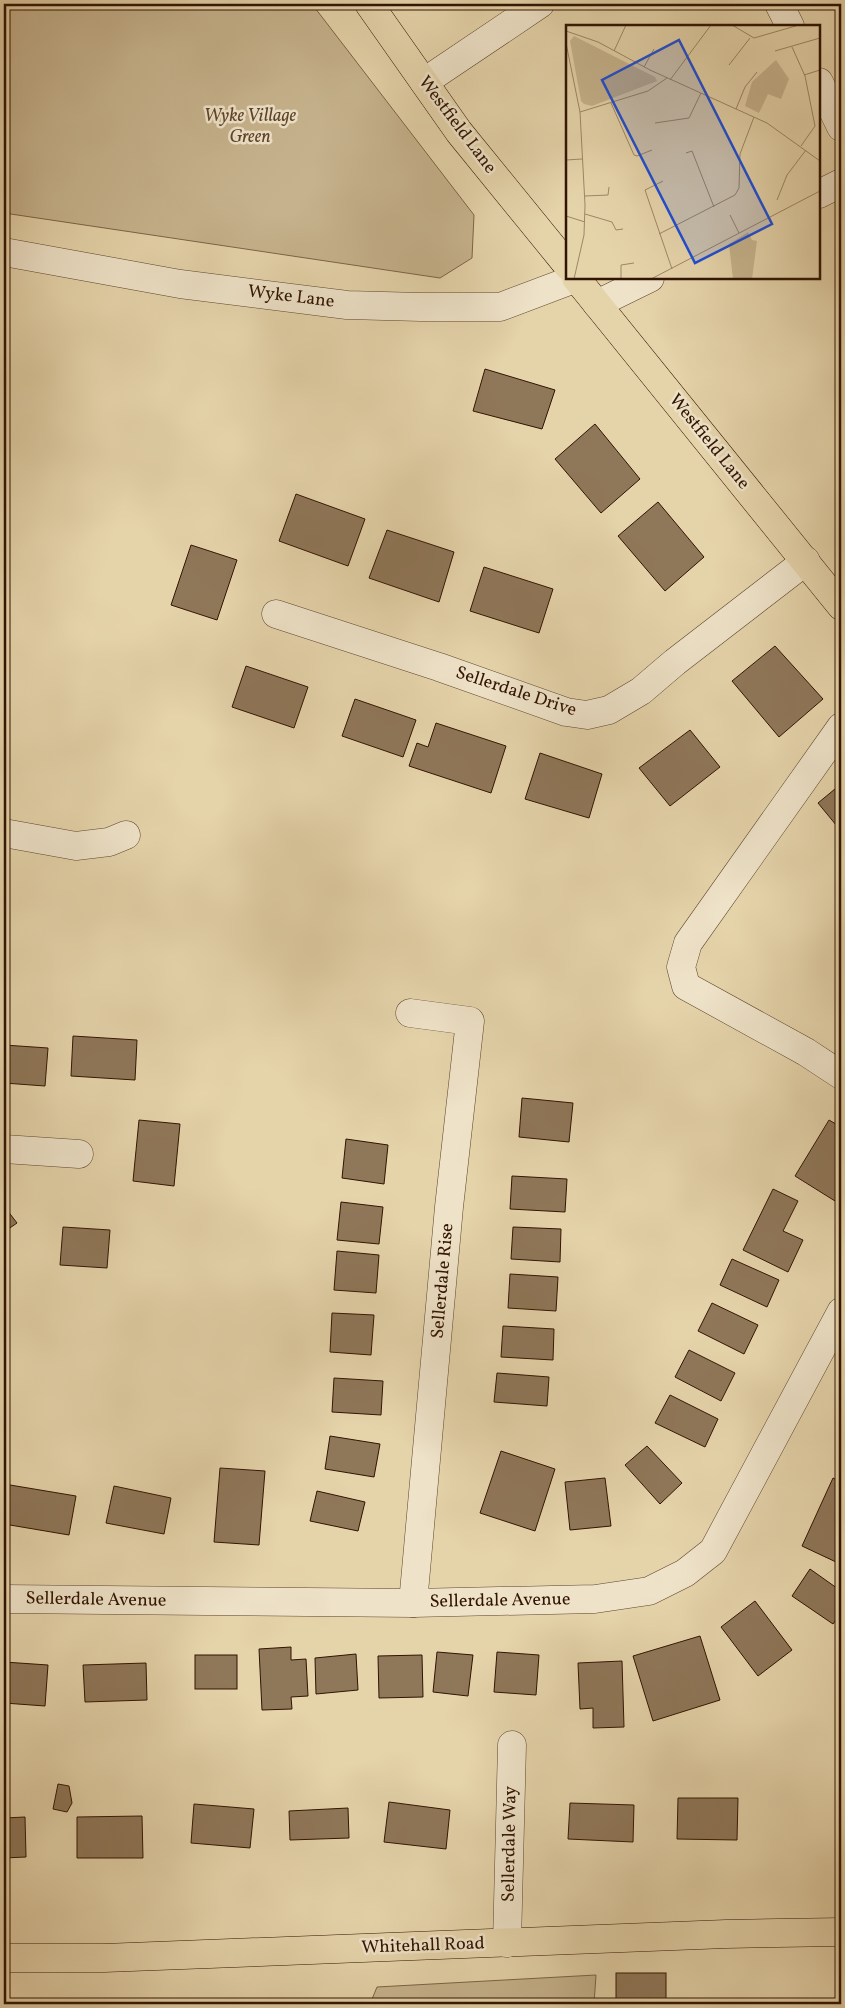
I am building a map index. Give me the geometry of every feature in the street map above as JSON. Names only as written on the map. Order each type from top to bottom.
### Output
[{"type":"main road","name":"Westfield Lane","points":[[369,4],[459,132],[566,264]]},
{"type":"main road","name":"Westfield Lane","points":[[578,279],[841,606]]},
{"type":"main road","name":"Whitehall Road","points":[[4,1958],[104,1958],[507,1942],[841,1932]]},
{"type":"street","points":[[424,82],[540,4]]},
{"type":"street","points":[[779,4],[790,25]]},
{"type":"street","points":[[820,84],[841,127]]},
{"type":"street","points":[[820,194],[841,183]]},
{"type":"street","name":"Wyke Lane","points":[[4,252],[180,284],[347,305],[500,307],[566,278]]},
{"type":"street","points":[[597,304],[648,279]]},
{"type":"street","name":"Sellerdale Drive","points":[[276,614],[439,667],[566,712],[587,715],[609,710],[641,691],[675,662],[806,561]]},
{"type":"street","points":[[841,727],[688,943],[681,967],[686,986],[806,1052],[841,1075]]},
{"type":"street","points":[[4,833],[76,846],[109,842],[126,834]]},
{"type":"street","name":"Sellerdale Rise","points":[[410,1014],[470,1021],[450,1207],[413,1603]]},
{"type":"street","points":[[4,1149],[79,1154]]},
{"type":"street","name":"Sellerdale Avenue","points":[[4,1599],[413,1603],[595,1599],[649,1591],[685,1573],[713,1551],[841,1312]]},
{"type":"street","name":"Sellerdale Way","points":[[507,1942],[512,1746]]},
{"type":"green space","name":"Wyke Village Green","points":[[4,4],[312,4],[474,215],[472,258],[440,278],[4,213]]},
{"type":"green space","points":[[596,1975],[594,2004],[370,2004],[377,1987]]},
{"type":"building","points":[[485,369],[555,390],[542,429],[473,411]]},
{"type":"building","points":[[595,424],[640,479],[601,513],[555,459]]},
{"type":"building","points":[[296,494],[365,519],[348,566],[279,541]]},
{"type":"building","points":[[658,502],[704,557],[665,591],[618,536]]},
{"type":"building","points":[[387,530],[454,552],[439,602],[369,578]]},
{"type":"building","points":[[191,545],[237,560],[217,620],[171,605]]},
{"type":"building","points":[[484,567],[553,589],[539,633],[470,611]]},
{"type":"building","points":[[775,646],[823,699],[779,737],[732,681]]},
{"type":"building","points":[[246,666],[308,687],[294,728],[232,707]]},
{"type":"building","points":[[355,699],[416,720],[403,757],[342,736]]},
{"type":"building","points":[[436,723],[506,746],[491,793],[409,766],[417,743],[428,747]]},
{"type":"building","points":[[690,730],[720,767],[670,806],[639,768]]},
{"type":"building","points":[[540,753],[602,774],[589,818],[525,799]]},
{"type":"building","points":[[841,784],[841,831],[818,803]]},
{"type":"building","points":[[73,1036],[137,1040],[135,1080],[71,1076]]},
{"type":"building","points":[[4,1045],[48,1048],[45,1086],[4,1083]]},
{"type":"building","points":[[522,1098],[573,1103],[569,1142],[519,1137]]},
{"type":"building","points":[[139,1120],[180,1124],[174,1186],[133,1181]]},
{"type":"building","points":[[829,1120],[841,1127],[841,1191],[835,1201],[795,1176]]},
{"type":"building","points":[[346,1139],[388,1145],[384,1184],[342,1178]]},
{"type":"building","points":[[512,1176],[567,1179],[565,1212],[510,1209]]},
{"type":"building","points":[[773,1189],[798,1201],[783,1231],[803,1240],[788,1272],[743,1250]]},
{"type":"building","points":[[341,1202],[383,1207],[379,1244],[337,1240]]},
{"type":"building","points":[[4,1206],[17,1223],[4,1232]]},
{"type":"building","points":[[63,1227],[110,1230],[107,1268],[60,1265]]},
{"type":"building","points":[[513,1227],[561,1229],[560,1262],[511,1259]]},
{"type":"building","points":[[337,1251],[379,1255],[376,1293],[334,1290]]},
{"type":"building","points":[[732,1259],[779,1280],[767,1307],[720,1285]]},
{"type":"building","points":[[510,1274],[558,1277],[556,1311],[508,1308]]},
{"type":"building","points":[[712,1303],[758,1325],[744,1354],[698,1331]]},
{"type":"building","points":[[332,1313],[374,1315],[371,1355],[330,1352]]},
{"type":"building","points":[[503,1326],[554,1329],[553,1360],[501,1357]]},
{"type":"building","points":[[689,1350],[735,1373],[721,1401],[675,1377]]},
{"type":"building","points":[[497,1373],[549,1377],[547,1406],[494,1402]]},
{"type":"building","points":[[334,1378],[383,1381],[381,1415],[332,1412]]},
{"type":"building","points":[[670,1395],[718,1419],[705,1447],[655,1423]]},
{"type":"building","points":[[330,1436],[380,1444],[374,1477],[325,1469]]},
{"type":"building","points":[[647,1446],[682,1483],[660,1504],[625,1465]]},
{"type":"building","points":[[501,1451],[555,1469],[535,1531],[480,1513]]},
{"type":"building","points":[[220,1468],[265,1471],[259,1545],[214,1542]]},
{"type":"building","points":[[605,1478],[611,1526],[570,1530],[565,1482]]},
{"type":"building","points":[[833,1478],[841,1482],[841,1550],[836,1562],[802,1546]]},
{"type":"building","points":[[4,1484],[76,1496],[69,1535],[4,1524]]},
{"type":"building","points":[[114,1486],[171,1498],[164,1534],[106,1523]]},
{"type":"building","points":[[317,1491],[365,1502],[358,1531],[310,1521]]},
{"type":"building","points":[[810,1569],[841,1591],[841,1612],[833,1624],[792,1596]]},
{"type":"building","points":[[755,1601],[792,1650],[758,1676],[721,1627]]},
{"type":"building","points":[[700,1636],[720,1700],[653,1721],[633,1656]]},
{"type":"building","points":[[291,1647],[291,1660],[306,1659],[308,1696],[291,1697],[292,1709],[262,1710],[259,1649]]},
{"type":"building","points":[[437,1652],[473,1655],[468,1696],[433,1692]]},
{"type":"building","points":[[497,1652],[539,1655],[536,1695],[494,1692]]},
{"type":"building","points":[[356,1654],[358,1690],[316,1694],[315,1658]]},
{"type":"building","points":[[195,1655],[237,1655],[237,1689],[195,1689]]},
{"type":"building","points":[[422,1655],[423,1697],[379,1698],[378,1656]]},
{"type":"building","points":[[622,1661],[624,1727],[593,1728],[593,1708],[580,1709],[578,1663]]},
{"type":"building","points":[[4,1662],[48,1665],[45,1706],[4,1703]]},
{"type":"building","points":[[146,1663],[147,1700],[85,1702],[83,1665]]},
{"type":"building","points":[[58,1784],[69,1786],[72,1803],[67,1812],[53,1809]]},
{"type":"building","points":[[678,1798],[738,1798],[737,1840],[677,1839]]},
{"type":"building","points":[[389,1802],[450,1810],[446,1849],[384,1842]]},
{"type":"building","points":[[570,1803],[634,1805],[633,1842],[568,1839]]},
{"type":"building","points":[[194,1804],[254,1809],[250,1848],[191,1843]]},
{"type":"building","points":[[348,1808],[349,1838],[290,1840],[289,1811]]},
{"type":"building","points":[[142,1816],[143,1858],[77,1858],[77,1817]]},
{"type":"building","points":[[25,1817],[26,1857],[4,1858],[4,1818]]},
{"type":"building","points":[[616,1973],[666,1973],[666,2004],[616,2004]]}]
